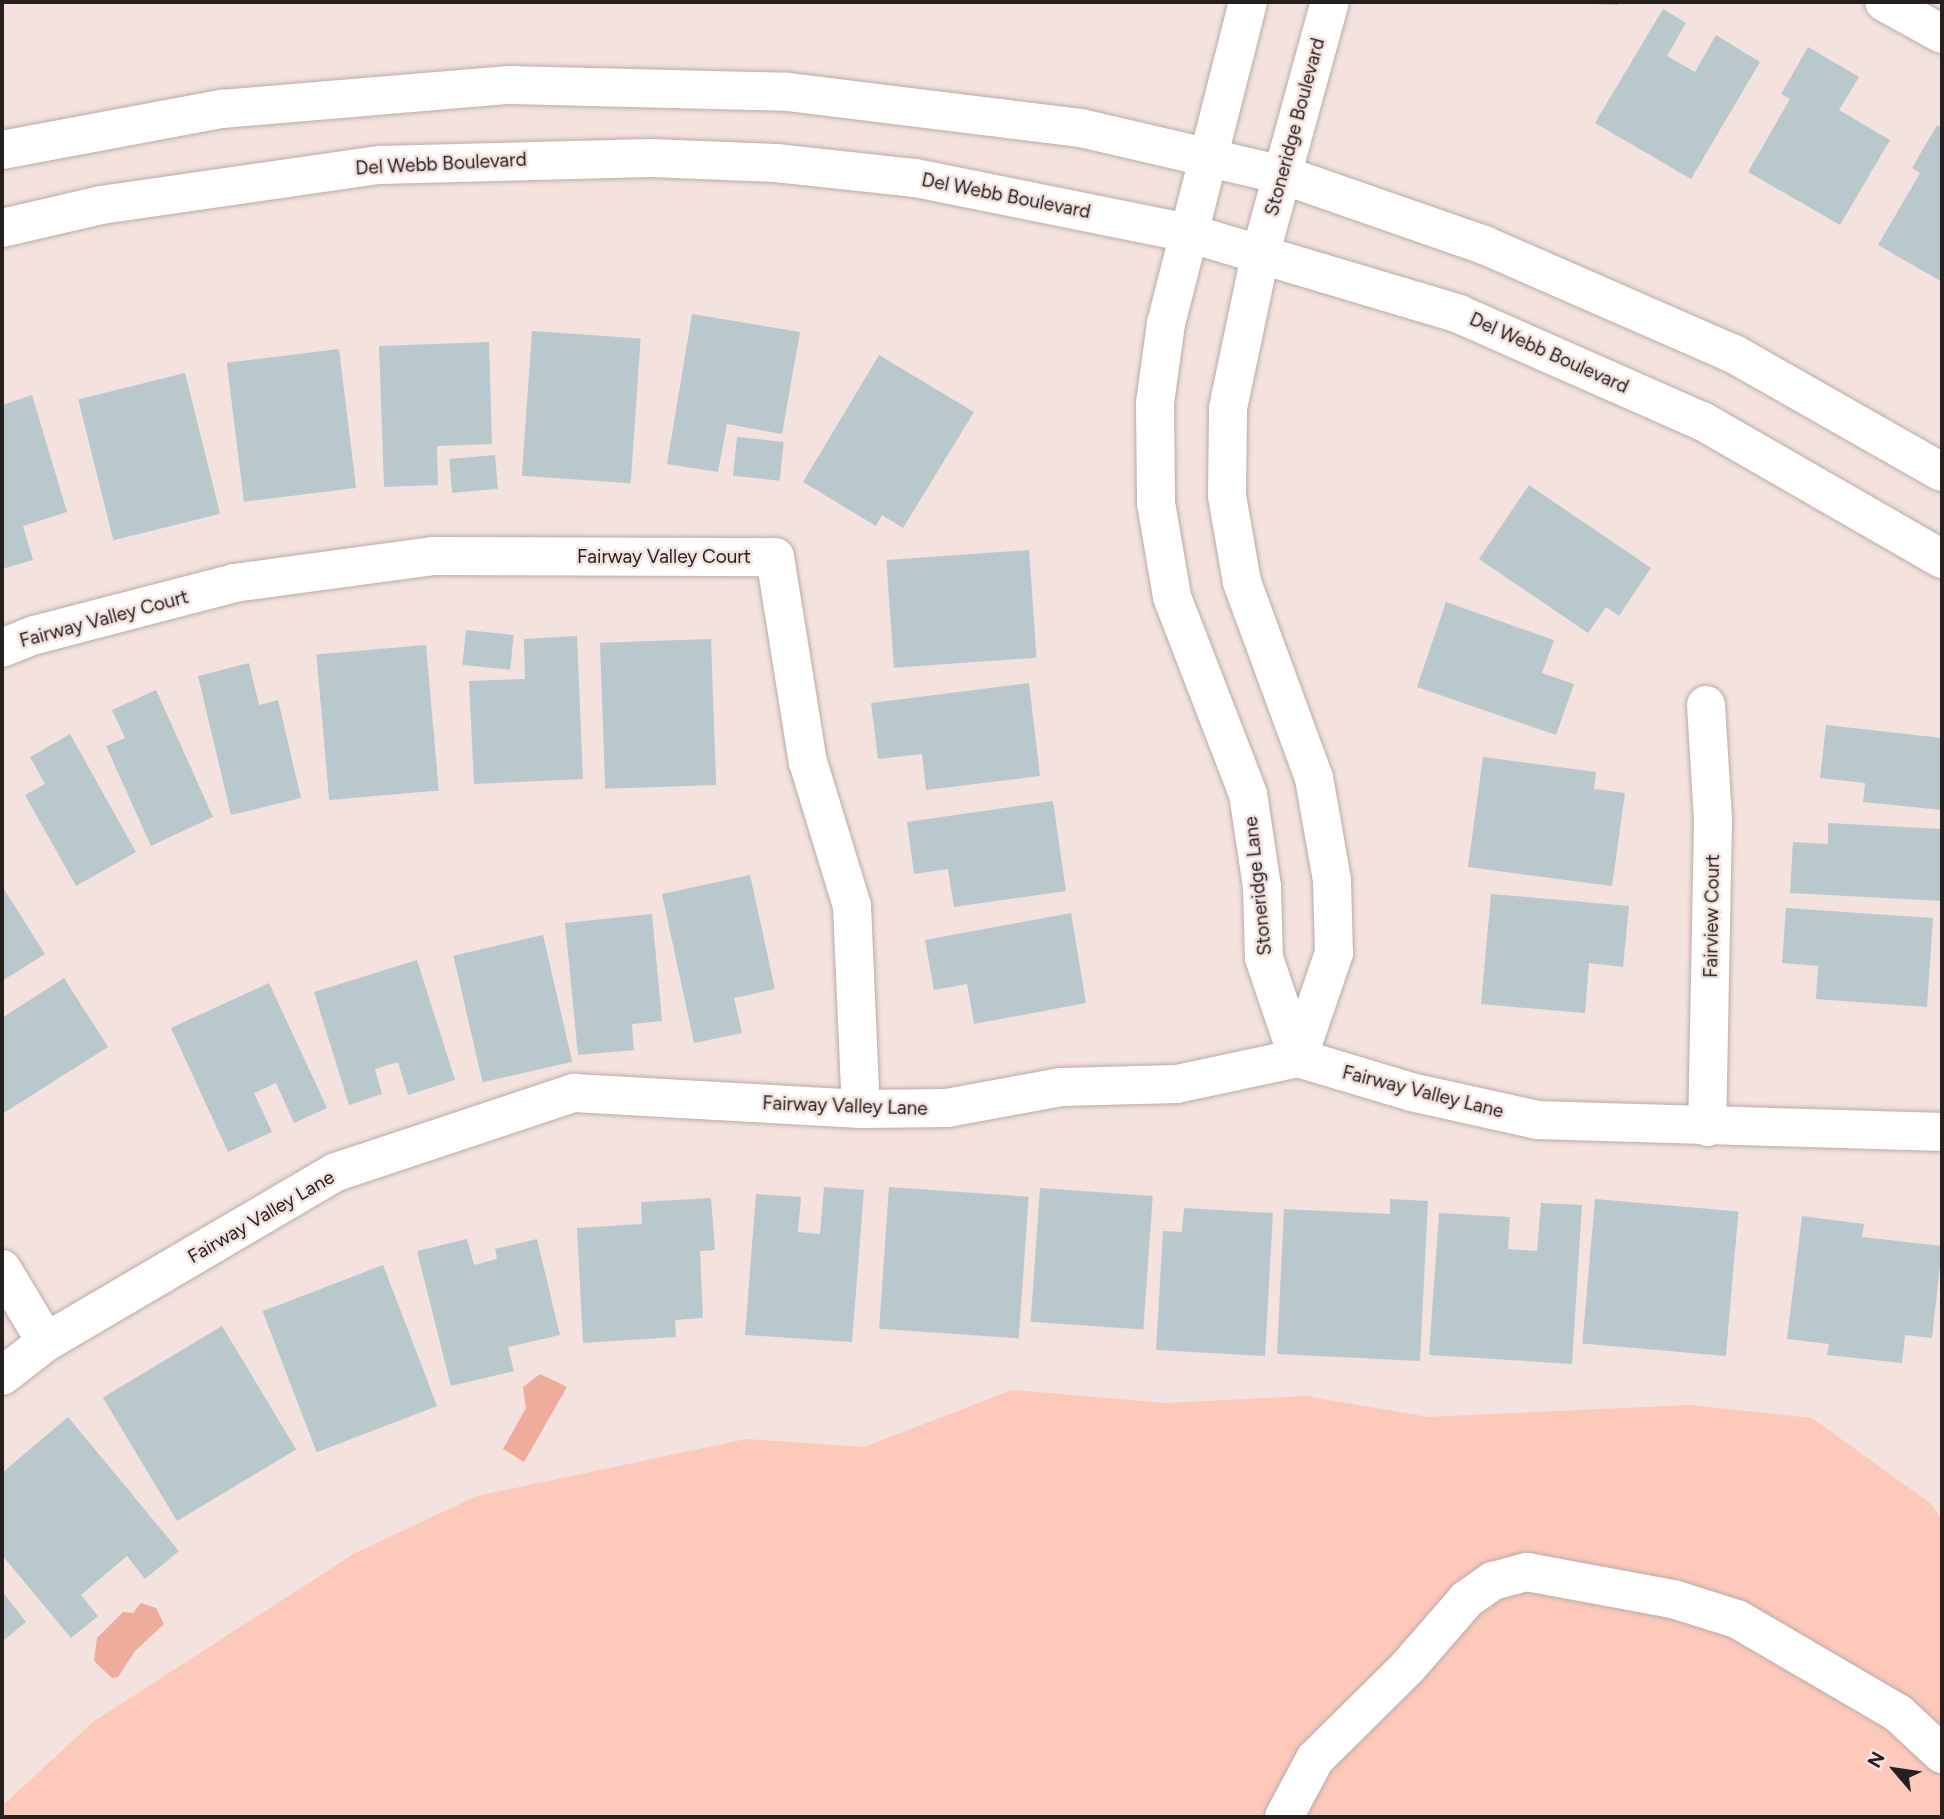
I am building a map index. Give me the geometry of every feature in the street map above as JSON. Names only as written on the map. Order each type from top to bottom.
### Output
[{"type":"street","points":[[1188,233],[1248,2]]},
{"type":"street","name":"Stoneridge Boulevard","points":[[1261,252],[1330,2]]},
{"type":"street","points":[[1884,2],[1942,34]]},
{"type":"street","points":[[2,150],[222,109],[509,85],[802,93],[1081,128],[1283,175],[1397,212],[1601,293],[1734,354],[1942,472]]},
{"type":"street","name":"Del Webb Boulevard","points":[[2,228],[101,205],[380,165],[651,158],[776,163],[915,178],[1188,233],[1261,252],[1459,314],[1702,421],[1942,559]]},
{"type":"street","name":"Stoneridge Lane","points":[[1188,233],[1166,323],[1155,403],[1156,503],[1172,597],[1248,794],[1262,887],[1264,958],[1298,1058]]},
{"type":"street","points":[[1261,252],[1228,408],[1227,496],[1242,582],[1314,778],[1332,880],[1334,953],[1298,1058]]},
{"type":"street","name":"Fairway Valley Court","points":[[2,648],[35,635],[234,583],[434,556],[775,557],[808,762],[852,905],[861,1109]]},
{"type":"street","name":"Fairview Court","points":[[1706,705],[1713,821],[1707,1127]]},
{"type":"street","name":"Fairway Valley Lane","points":[[2,1376],[46,1342],[336,1172],[574,1093],[861,1109],[947,1108],[1061,1087],[1177,1084],[1298,1058],[1410,1092],[1537,1120],[1942,1132]]},
{"type":"street","points":[[2,1269],[46,1342]]},
{"type":"street","points":[[1284,1817],[1315,1759],[1407,1668],[1467,1599],[1493,1581],[1527,1572],[1673,1599],[1737,1619],[1898,1713],[1942,1754]]},
{"type":"shaded area","points":[[540,1374],[567,1387],[524,1462],[503,1449],[526,1408],[523,1387]]},
{"type":"shaded area","points":[[1012,1390],[1165,1403],[1306,1396],[1428,1417],[1689,1405],[1812,1418],[1930,1503],[1942,1519],[1942,1817],[2,1817],[2,1806],[93,1722],[355,1553],[477,1496],[746,1439],[864,1447]]},
{"type":"shaded area","points":[[141,1603],[156,1608],[164,1624],[135,1651],[118,1677],[112,1678],[94,1661],[97,1638],[123,1612],[133,1613]]},
{"type":"building","points":[[1618,2],[1618,5],[1594,4]]},
{"type":"building","points":[[1663,9],[1686,23],[1667,56],[1695,72],[1716,35],[1760,62],[1691,179],[1595,123]]},
{"type":"building","points":[[1808,47],[1859,77],[1839,110],[1890,140],[1840,225],[1748,172],[1790,99],[1781,94]]},
{"type":"building","points":[[1937,125],[1942,128],[1942,282],[1878,245],[1920,173],[1912,168]]},
{"type":"building","points":[[692,314],[800,332],[782,434],[727,424],[718,472],[667,464]]},
{"type":"building","points":[[532,331],[641,339],[631,483],[522,476]]},
{"type":"building","points":[[489,342],[492,444],[437,446],[438,485],[384,487],[379,346]]},
{"type":"building","points":[[339,349],[356,488],[244,502],[227,363]]},
{"type":"building","points":[[879,355],[974,412],[903,528],[882,515],[876,526],[803,482]]},
{"type":"building","points":[[185,373],[220,514],[113,540],[78,400]]},
{"type":"building","points":[[32,395],[67,512],[23,526],[33,560],[2,569],[2,405]]},
{"type":"building","points":[[737,437],[784,442],[780,481],[733,476]]},
{"type":"building","points":[[495,455],[498,489],[452,493],[449,459]]},
{"type":"building","points":[[1529,485],[1651,568],[1619,616],[1606,607],[1588,633],[1479,559]]},
{"type":"building","points":[[1029,550],[1037,658],[894,668],[886,560]]},
{"type":"building","points":[[1446,602],[1554,640],[1542,673],[1574,684],[1556,735],[1417,687]]},
{"type":"building","points":[[466,630],[514,635],[510,670],[462,665]]},
{"type":"building","points":[[577,636],[583,779],[474,784],[469,681],[525,679],[524,639]]},
{"type":"building","points":[[711,639],[716,785],[605,789],[600,643]]},
{"type":"building","points":[[426,645],[439,790],[329,800],[316,655]]},
{"type":"building","points":[[249,663],[259,705],[278,700],[301,798],[231,815],[198,676]]},
{"type":"building","points":[[1029,683],[1040,776],[926,790],[922,754],[878,759],[871,703]]},
{"type":"building","points":[[156,690],[213,817],[151,846],[106,746],[125,738],[112,710]]},
{"type":"building","points":[[1826,725],[1942,738],[1942,810],[1863,802],[1865,783],[1820,778]]},
{"type":"building","points":[[70,734],[136,852],[76,886],[25,795],[45,784],[30,757]]},
{"type":"building","points":[[1483,757],[1596,772],[1594,789],[1625,793],[1612,886],[1468,867]]},
{"type":"building","points":[[1053,801],[1066,891],[954,907],[948,869],[914,874],[907,822]]},
{"type":"building","points":[[1828,823],[1942,829],[1942,901],[1790,893],[1793,842],[1828,844]]},
{"type":"building","points":[[750,875],[775,989],[734,998],[742,1033],[694,1043],[662,894]]},
{"type":"building","points":[[2,886],[45,954],[2,981]]},
{"type":"building","points":[[1491,894],[1629,906],[1623,967],[1589,963],[1585,1013],[1481,1004]]},
{"type":"building","points":[[1786,908],[1933,918],[1927,1007],[1816,999],[1818,966],[1782,963]]},
{"type":"building","points":[[1071,913],[1086,1003],[974,1024],[967,984],[934,990],[925,940]]},
{"type":"building","points":[[652,914],[662,1021],[632,1024],[634,1050],[578,1055],[565,923]]},
{"type":"building","points":[[543,935],[572,1062],[483,1082],[453,956]]},
{"type":"building","points":[[417,960],[455,1080],[408,1095],[398,1062],[375,1069],[382,1094],[349,1105],[314,992]]},
{"type":"building","points":[[64,978],[108,1047],[2,1114],[2,1018]]},
{"type":"building","points":[[269,983],[327,1108],[294,1123],[276,1083],[254,1093],[272,1132],[228,1152],[171,1028]]},
{"type":"building","points":[[824,1187],[864,1190],[852,1342],[745,1335],[756,1194],[801,1197],[798,1232],[820,1234]]},
{"type":"building","points":[[889,1187],[1029,1197],[1019,1338],[879,1329]]},
{"type":"building","points":[[1040,1188],[1153,1196],[1143,1330],[1031,1322]]},
{"type":"building","points":[[711,1198],[715,1250],[700,1251],[703,1318],[675,1320],[676,1337],[583,1343],[577,1228],[642,1224],[641,1202]]},
{"type":"building","points":[[1390,1199],[1428,1201],[1420,1361],[1277,1354],[1284,1209],[1390,1214]]},
{"type":"building","points":[[1595,1199],[1738,1212],[1726,1356],[1582,1343]]},
{"type":"building","points":[[1541,1203],[1582,1205],[1572,1364],[1429,1355],[1439,1213],[1510,1217],[1508,1249],[1537,1251]]},
{"type":"building","points":[[1184,1208],[1273,1213],[1265,1356],[1156,1350],[1163,1231],[1182,1232]]},
{"type":"building","points":[[1802,1216],[1864,1224],[1862,1237],[1942,1246],[1932,1338],[1905,1335],[1902,1363],[1827,1355],[1829,1344],[1787,1339]]},
{"type":"building","points":[[467,1239],[474,1265],[497,1259],[495,1249],[537,1239],[560,1335],[508,1347],[514,1371],[451,1386],[417,1251]]},
{"type":"building","points":[[383,1265],[437,1406],[317,1452],[263,1311]]},
{"type":"building","points":[[222,1326],[296,1449],[177,1521],[103,1398]]},
{"type":"building","points":[[68,1417],[179,1551],[145,1579],[127,1556],[81,1595],[98,1616],[71,1638],[2,1555],[2,1473]]},
{"type":"building","points":[[2,1591],[26,1622],[2,1642]]}]
